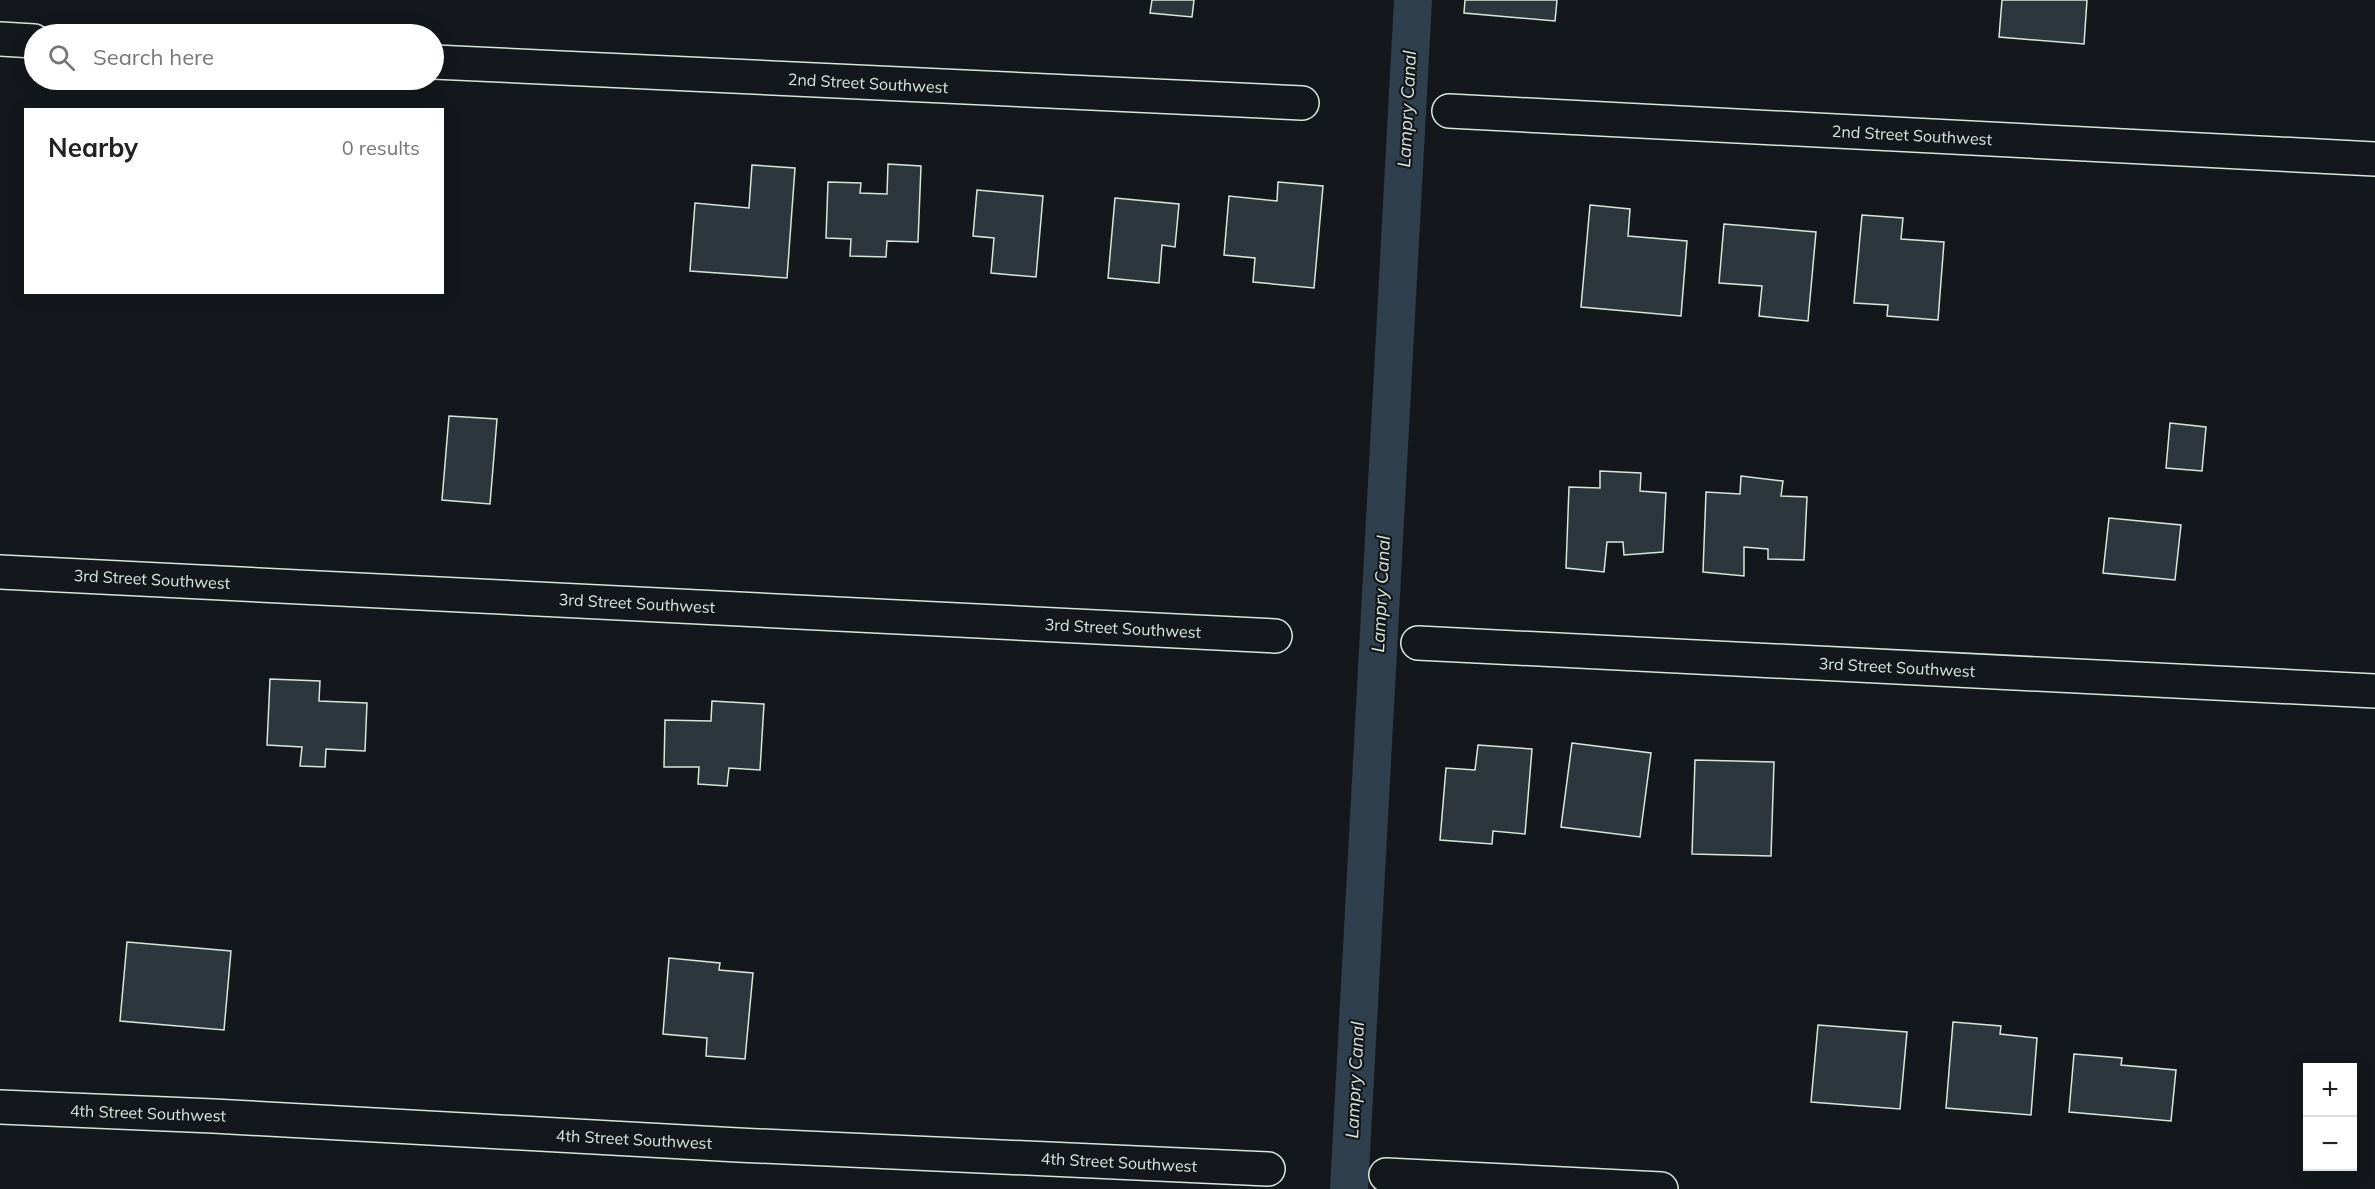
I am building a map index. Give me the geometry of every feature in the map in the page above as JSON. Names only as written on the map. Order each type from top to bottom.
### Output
[{"type":"street","points":[[0,39],[24,40]]},
{"type":"street","name":"2nd Street Southwest","points":[[444,62],[1302,104]]},
{"type":"street","name":"2nd Street Southwest","points":[[1449,111],[2375,159]]},
{"type":"street","name":"3rd Street Southwest","points":[[0,572],[1275,636]]},
{"type":"street","name":"3rd Street Southwest","points":[[1418,643],[2375,691]]},
{"type":"street","name":"4th Street Southwest","points":[[0,1107],[1268,1169]]},
{"type":"street","points":[[1386,1175],[1661,1189]]},
{"type":"building","points":[[1152,0],[1194,0],[1192,17],[1150,13]]},
{"type":"building","points":[[1465,0],[1557,0],[1555,21],[1464,13]]},
{"type":"building","points":[[2002,0],[2087,0],[2084,44],[1999,37]]},
{"type":"building","points":[[888,164],[921,166],[918,242],[887,241],[886,257],[850,256],[851,239],[826,238],[828,182],[861,183],[860,193],[887,194]]},
{"type":"building","points":[[752,165],[795,168],[787,278],[690,271],[695,203],[749,208]]},
{"type":"building","points":[[1278,182],[1323,186],[1314,288],[1253,282],[1255,258],[1224,255],[1229,196],[1277,201]]},
{"type":"building","points":[[977,190],[1043,196],[1036,277],[991,273],[994,238],[973,236]]},
{"type":"building","points":[[1115,198],[1179,204],[1175,247],[1162,245],[1159,283],[1108,278]]},
{"type":"building","points":[[1590,205],[1630,209],[1628,236],[1687,241],[1681,316],[1581,307]]},
{"type":"building","points":[[1862,215],[1903,218],[1901,239],[1944,242],[1938,320],[1887,316],[1888,305],[1854,303]]},
{"type":"building","points":[[1724,224],[1816,232],[1808,321],[1759,316],[1762,286],[1719,283]]},
{"type":"building","points":[[449,416],[497,419],[490,504],[442,500]]},
{"type":"building","points":[[2170,423],[2206,427],[2202,471],[2166,468]]},
{"type":"building","points":[[1600,471],[1641,473],[1640,491],[1666,493],[1663,552],[1624,555],[1623,542],[1607,542],[1604,572],[1566,568],[1569,487],[1600,488]]},
{"type":"building","points":[[1741,476],[1783,481],[1781,496],[1807,497],[1804,560],[1768,559],[1768,549],[1744,547],[1744,576],[1703,572],[1706,492],[1740,494]]},
{"type":"building","points":[[2109,518],[2181,525],[2175,580],[2103,573]]},
{"type":"building","points":[[270,679],[320,681],[319,701],[367,703],[365,751],[326,749],[325,767],[300,766],[302,747],[267,745]]},
{"type":"building","points":[[712,701],[764,704],[760,770],[729,768],[727,786],[698,784],[699,767],[664,767],[665,720],[711,721]]},
{"type":"building","points":[[1572,743],[1651,753],[1640,837],[1561,827]]},
{"type":"building","points":[[1478,745],[1532,749],[1525,834],[1493,831],[1492,844],[1440,840],[1446,768],[1475,770]]},
{"type":"building","points":[[1695,760],[1774,762],[1771,856],[1692,854]]},
{"type":"building","points":[[127,942],[231,951],[224,1030],[120,1021]]},
{"type":"building","points":[[669,958],[720,963],[719,970],[753,973],[745,1059],[706,1056],[707,1038],[663,1034]]},
{"type":"building","points":[[1953,1022],[2001,1026],[2000,1034],[2037,1038],[2031,1115],[1946,1108]]},
{"type":"building","points":[[1818,1025],[1907,1032],[1900,1109],[1811,1102]]},
{"type":"building","points":[[2074,1054],[2122,1058],[2121,1065],[2176,1070],[2171,1121],[2069,1112]]},
{"type":"waterway","name":"Lampry Canal","points":[[1349,1189],[1413,0]]}]
